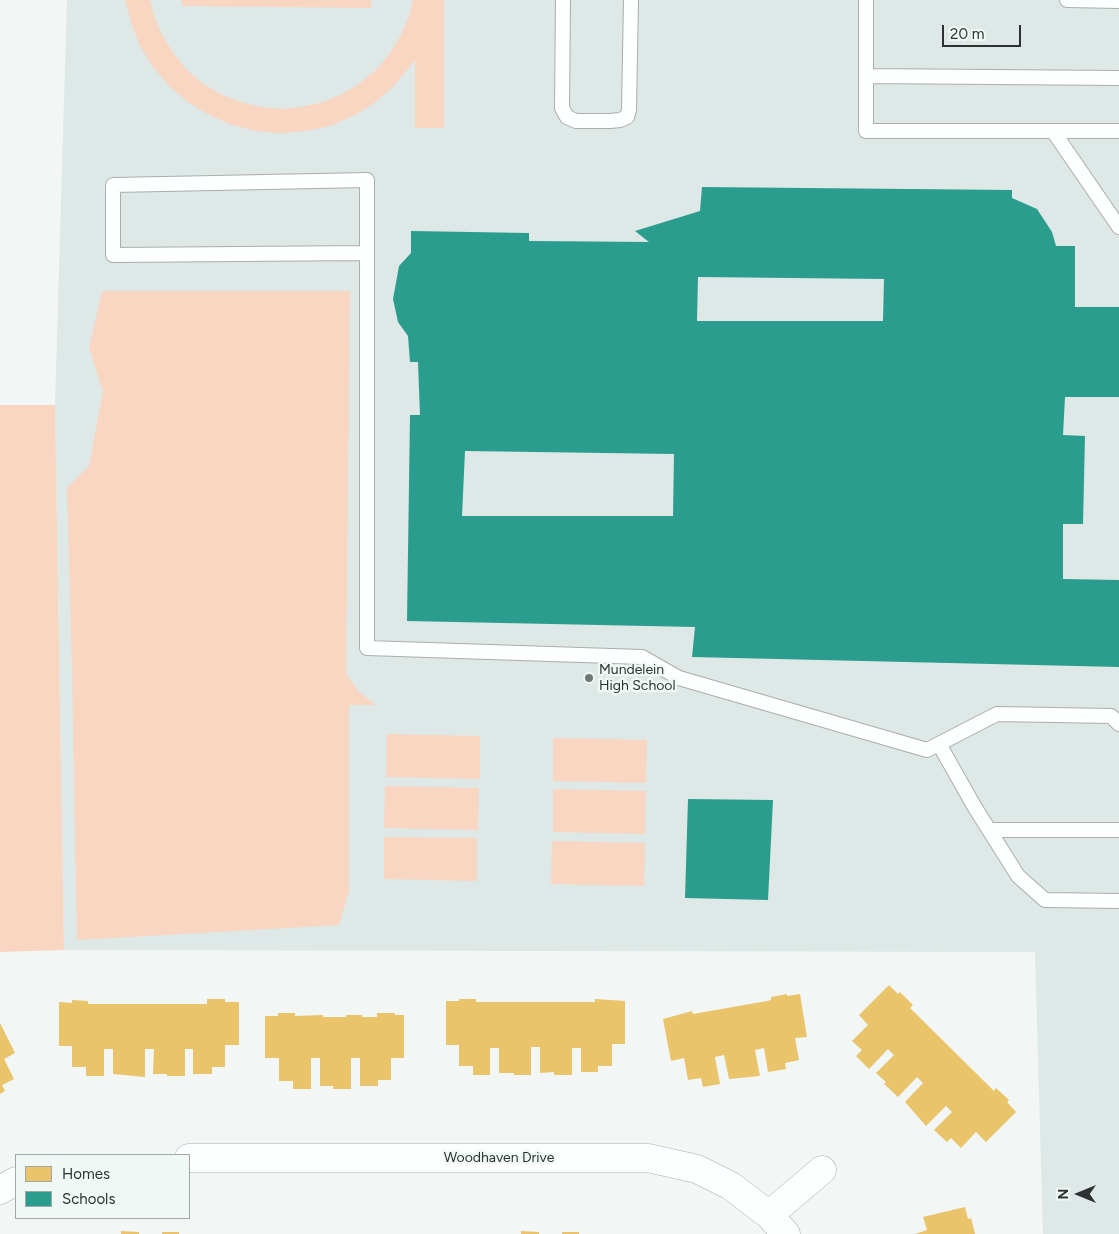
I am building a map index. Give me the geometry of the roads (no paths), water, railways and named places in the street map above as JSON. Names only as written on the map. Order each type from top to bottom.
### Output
[{"type":"street","name":"Woodhaven Drive","points":[[190,1158],[648,1158],[697,1169],[731,1186],[778,1225]]},
{"type":"street","points":[[778,1225],[822,1170]]},
{"type":"street","points":[[0,1190],[15,1182]]},
{"type":"lane","points":[[563,0],[562,108],[567,117],[576,120],[610,121],[627,117],[629,110],[631,0]]},
{"type":"lane","points":[[866,0],[866,130],[1119,131]]},
{"type":"lane","points":[[1067,0],[1119,1]]},
{"type":"lane","points":[[866,76],[1119,78]]},
{"type":"lane","points":[[1053,131],[1119,227]]},
{"type":"lane","points":[[367,253],[114,255],[114,185],[367,180],[367,253],[367,648],[642,657],[679,678],[927,750],[997,714],[1111,716],[1119,724]]},
{"type":"lane","points":[[939,744],[1018,876],[1044,900],[1119,901]]},
{"type":"lane","points":[[989,830],[1119,830]]},
{"type":"place","name":"Mundelein High School","points":[[589,678]]}]
